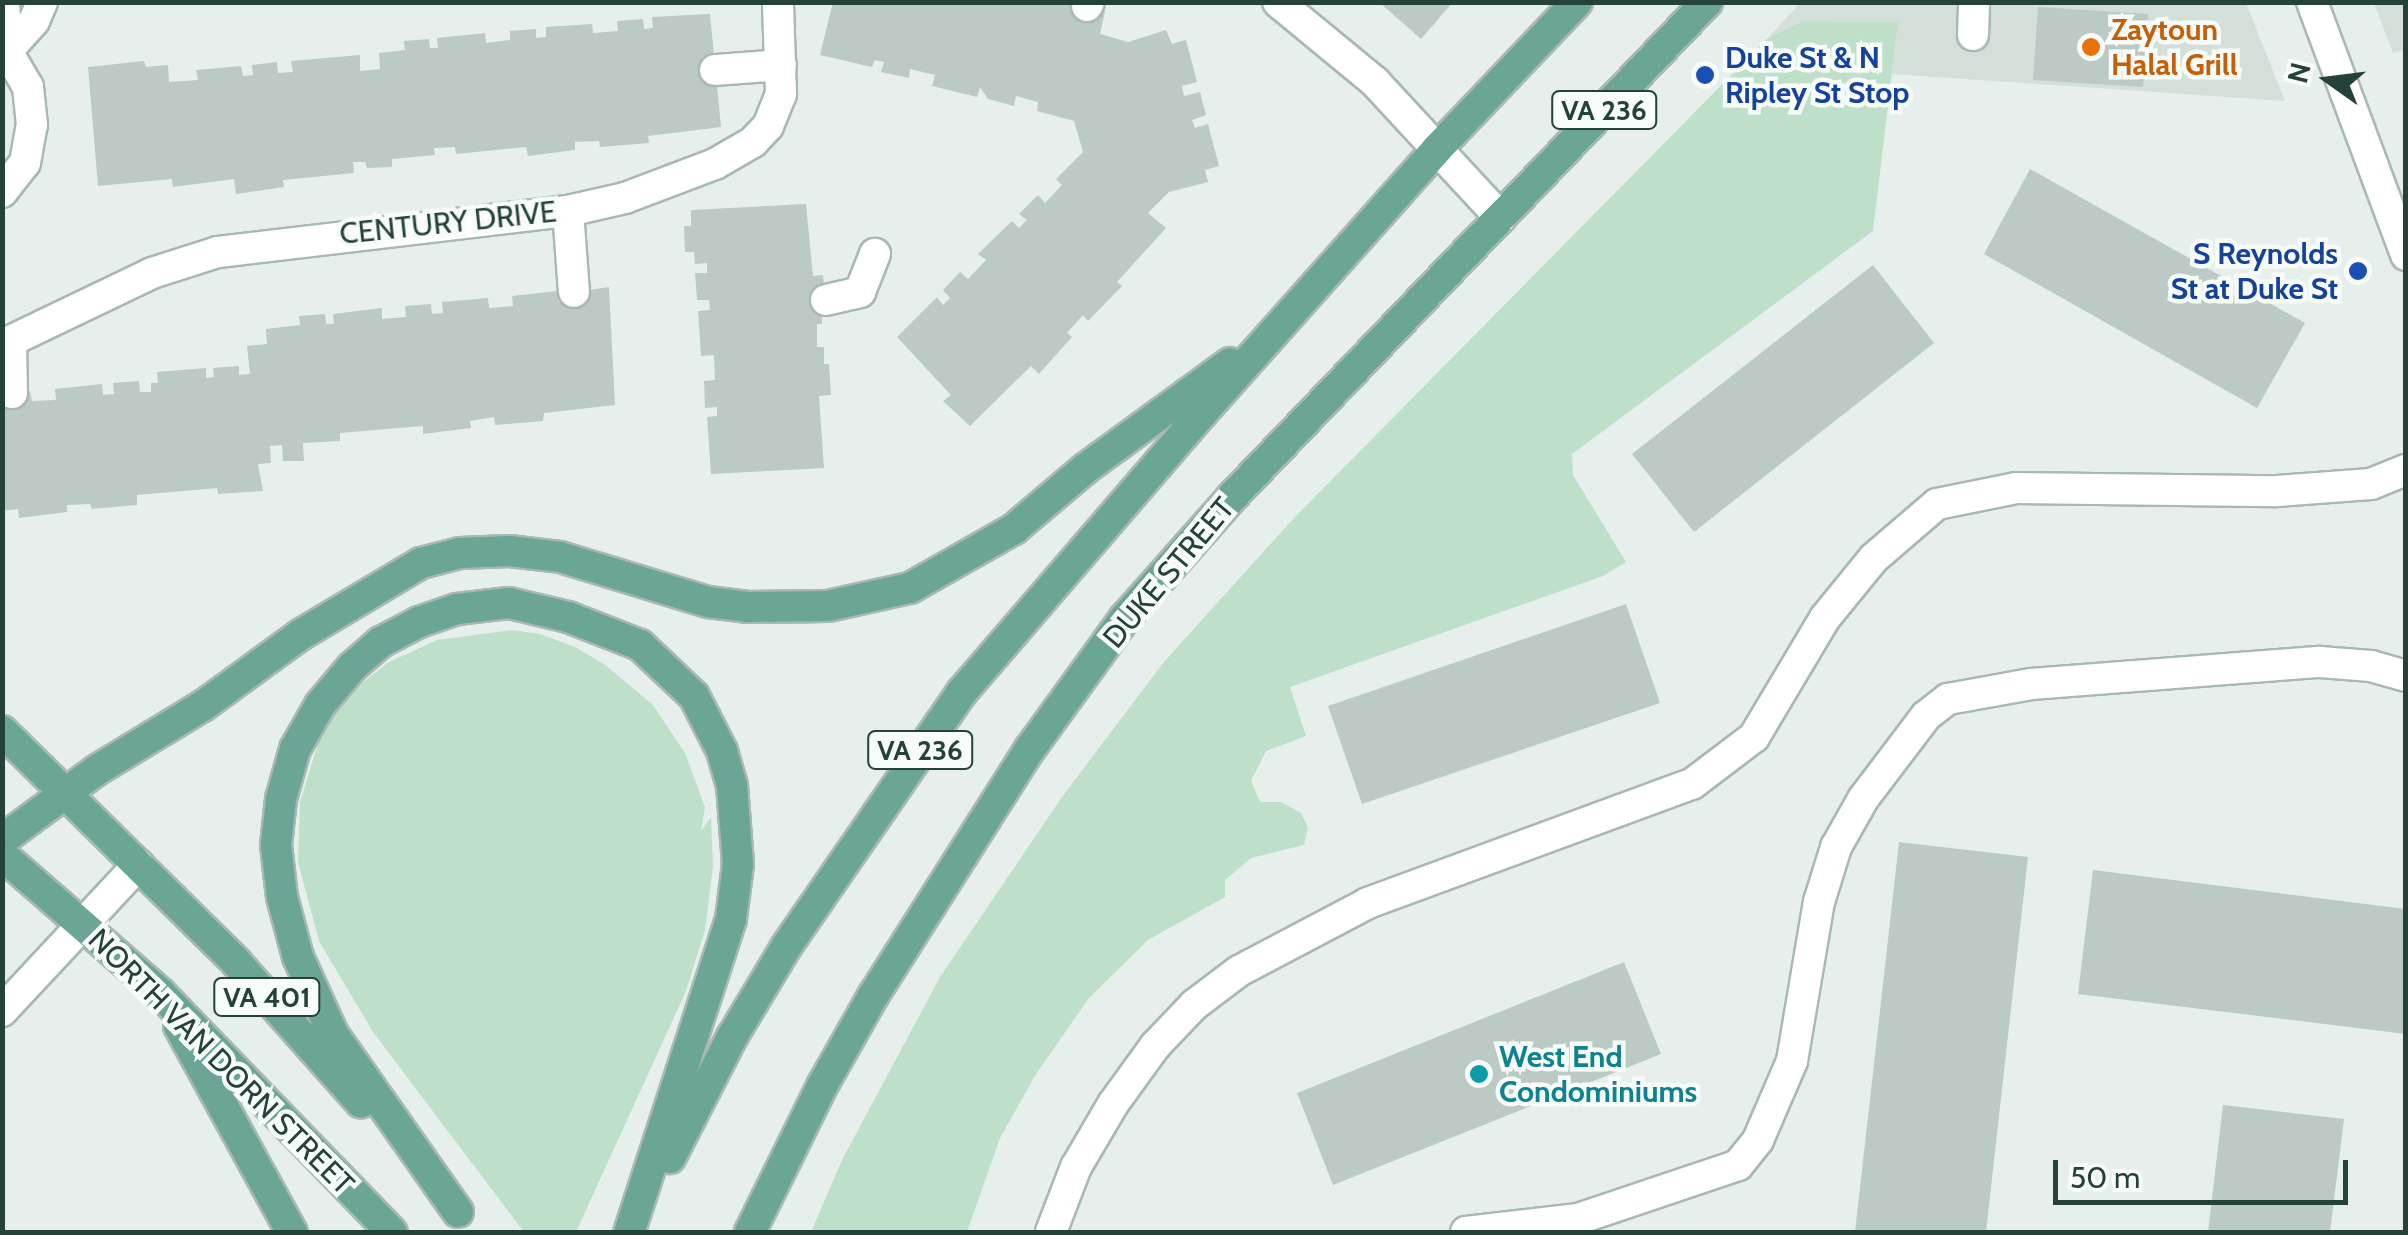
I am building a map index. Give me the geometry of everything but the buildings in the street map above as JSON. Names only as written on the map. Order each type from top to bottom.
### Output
[{"type":"main road","name":"VA 236","points":[[631,1232],[732,1037],[777,962],[962,692],[1104,523],[1438,149],[1577,2]]},
{"type":"main road","name":"DUKE STREET","points":[[750,1232],[814,1101],[873,996],[1030,749],[1114,633],[1234,496],[1707,2]]},
{"type":"main road","points":[[2,840],[66,792],[348,605],[422,563],[460,552],[509,550],[560,557],[708,602],[746,606],[828,606],[910,588],[1014,528],[1086,468],[1285,322]]},
{"type":"main road","points":[[467,1222],[333,1034],[298,957],[282,897],[276,844],[281,799],[295,749],[320,705],[352,667],[381,642],[419,622],[456,609],[509,603],[568,616],[640,645],[694,696],[722,750],[732,785],[738,864],[731,919],[631,1232]]},
{"type":"main road","name":"VA 401","points":[[2,731],[236,962],[467,1222]]},
{"type":"main road","name":"NORTH VAN DORN STREET","points":[[2,855],[160,993],[392,1232]]},
{"type":"main road","points":[[160,993],[292,1232]]},
{"type":"street","points":[[2,192],[24,163],[32,126],[28,87],[5,51],[4,2]]},
{"type":"street","points":[[5,51],[34,21],[42,2]]},
{"type":"street","name":"CENTURY DRIVE","points":[[6,343],[152,273],[218,252],[568,210],[683,178],[753,142],[768,126],[781,94],[778,2]]},
{"type":"street","points":[[1278,2],[1375,82],[1501,218]]},
{"type":"street","points":[[1973,35],[1974,2]]},
{"type":"street","points":[[2312,2],[2406,255]]},
{"type":"street","points":[[716,70],[781,65]]},
{"type":"street","points":[[568,210],[574,292]]},
{"type":"street","points":[[826,300],[860,292],[875,254]]},
{"type":"street","points":[[6,343],[12,393]]},
{"type":"street","points":[[1050,1232],[1076,1167],[1113,1104],[1155,1046],[1194,1005],[1239,971],[1368,903],[1692,784],[1754,737],[1824,618],[1874,558],[1937,504],[2016,488],[2277,491],[2371,484],[2406,470]]},
{"type":"street","points":[[1466,1232],[1578,1219],[1738,1165],[1758,1140],[1792,1061],[1820,902],[1836,847],[1863,799],[1926,716],[1948,699],[2030,684],[2320,662],[2370,666],[2406,676]]},
{"type":"street","points":[[2,1011],[138,864]]},
{"type":"shaded area","points":[[1800,3],[2246,3],[2285,101],[1892,74],[1897,22],[1803,21],[1768,38]]},
{"type":"shaded area","points":[[2374,3],[2405,3],[2405,50],[2393,53]]},
{"type":"green space","points":[[1803,21],[1898,22],[1873,231],[1572,454],[1573,475],[1626,562],[1603,576],[1290,687],[1306,736],[1266,751],[1251,781],[1260,802],[1281,802],[1301,813],[1308,828],[1304,845],[1251,858],[1225,880],[1225,897],[1148,940],[1089,998],[1036,1074],[1000,1138],[967,1232],[811,1232],[842,1160],[940,977],[1062,797],[1163,663],[1294,518],[1768,38]]},
{"type":"green space","points":[[512,630],[540,634],[575,647],[604,664],[653,705],[685,753],[705,807],[701,831],[711,817],[713,866],[705,930],[686,991],[576,1232],[524,1232],[373,1032],[319,941],[298,862],[300,802],[318,743],[333,716],[363,682],[389,662],[437,640]]},
{"type":"place","name":"Zaytoun Halal Grill","points":[[2091,47]]},
{"type":"place","name":"Duke St & N Ripley St Stop","points":[[1705,75]]},
{"type":"place","name":"S Reynolds St at Duke St","points":[[2358,271]]},
{"type":"place","name":"West End Condominiums","points":[[1479,1074]]}]
